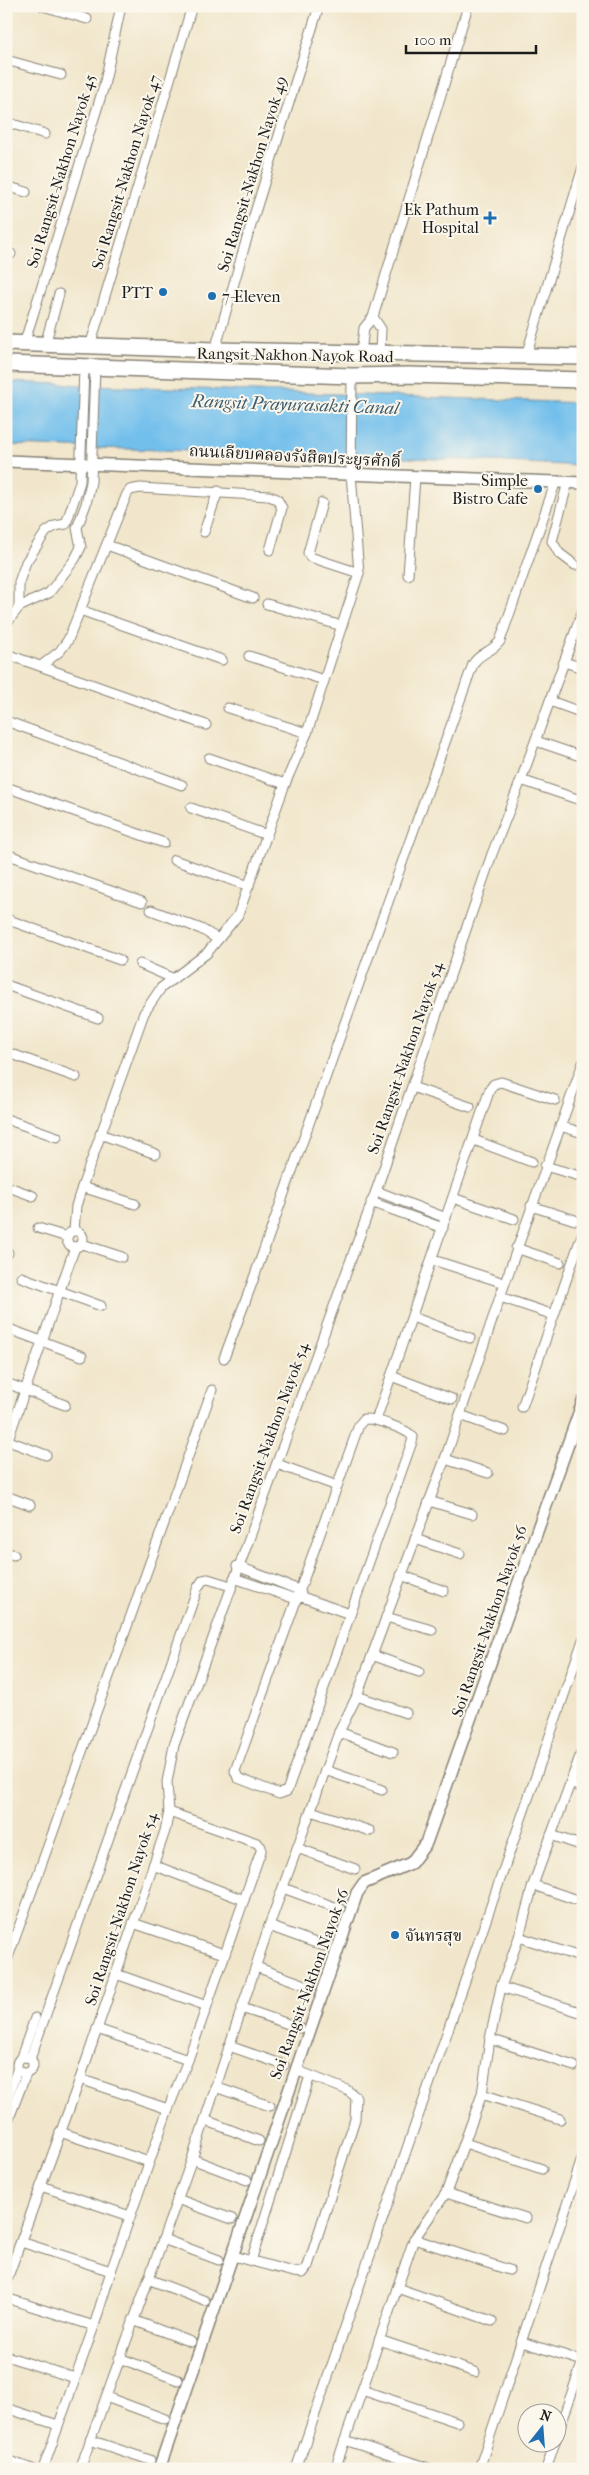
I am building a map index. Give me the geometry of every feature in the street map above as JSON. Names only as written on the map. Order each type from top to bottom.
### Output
[{"type":"main road","name":"Rangsit-Nakhon Nayok Road","points":[[6,343],[361,354],[583,357]]},
{"type":"main road","name":"Rangsit-Nakhon Nayok Road","points":[[6,364],[89,372],[352,382],[408,375],[583,380]]},
{"type":"street","points":[[44,6],[87,19]]},
{"type":"street","name":"Soi Rangsit-Nakhon Nayok 45","points":[[24,344],[104,86],[121,6]]},
{"type":"street","name":"Soi Rangsit-Nakhon Nayok 47","points":[[90,346],[192,6]]},
{"type":"street","name":"Soi Rangsit-Nakhon Nayok 49","points":[[215,350],[252,222],[319,6]]},
{"type":"street","points":[[361,354],[364,328],[373,316],[468,6]]},
{"type":"street","points":[[6,60],[61,75]]},
{"type":"street","points":[[6,122],[45,134]]},
{"type":"street","points":[[526,356],[583,167]]},
{"type":"street","points":[[6,186],[26,192]]},
{"type":"street","points":[[45,344],[59,294]]},
{"type":"street","points":[[373,316],[381,329],[380,353]]},
{"type":"street","points":[[66,524],[92,449],[89,372]]},
{"type":"street","points":[[6,624],[19,607],[49,593],[75,559],[81,547],[77,528],[89,495],[86,463],[82,450],[89,372]]},
{"type":"street","points":[[122,1257],[70,1245],[76,1206],[140,1023],[154,996],[172,978],[199,960],[238,915],[285,784],[307,733],[359,573],[351,468],[352,382]]},
{"type":"street","name":"ถนนเลียบคลองรังสิตประยูรศักดิ์","points":[[6,461],[351,468],[415,477],[583,483]]},
{"type":"street","points":[[408,575],[415,477]]},
{"type":"street","points":[[224,1358],[473,664],[476,658],[496,648],[500,641],[556,481]]},
{"type":"street","points":[[568,482],[552,541],[559,553],[575,565]]},
{"type":"street","points":[[41,666],[60,651],[68,640],[130,490],[140,488],[218,491],[269,496],[281,503],[270,550]]},
{"type":"street","points":[[204,532],[218,491]]},
{"type":"street","points":[[322,503],[308,553],[310,557],[359,573]]},
{"type":"street","points":[[19,607],[19,582],[26,562],[46,532],[55,526],[66,524],[77,528]]},
{"type":"street","points":[[108,545],[252,598]]},
{"type":"street","points":[[268,604],[342,626]]},
{"type":"street","points":[[80,610],[222,660]]},
{"type":"street","name":"Soi Rangsit-Nakhon Nayok 54","points":[[6,2282],[80,2079],[169,1812],[167,1782],[174,1745],[376,1191],[489,861],[581,622],[583,610]]},
{"type":"street","points":[[6,654],[206,725]]},
{"type":"street","points":[[249,656],[324,680]]},
{"type":"street","points":[[564,662],[583,668]]},
{"type":"street","points":[[550,701],[583,713]]},
{"type":"street","points":[[228,708],[307,733]]},
{"type":"street","points":[[6,721],[182,785]]},
{"type":"street","points":[[536,741],[583,757]]},
{"type":"street","points":[[209,758],[285,784]]},
{"type":"street","points":[[521,780],[583,801]]},
{"type":"street","points":[[6,787],[164,843]]},
{"type":"street","points":[[191,808],[267,835]]},
{"type":"street","points":[[6,854],[142,902]]},
{"type":"street","points":[[174,860],[249,886]]},
{"type":"street","points":[[151,910],[200,929],[218,939]]},
{"type":"street","points":[[6,919],[120,960]]},
{"type":"street","points":[[140,964],[172,978]]},
{"type":"street","points":[[6,985],[98,1018]]},
{"type":"street","points":[[6,1052],[76,1077]]},
{"type":"street","points":[[80,2469],[192,2159],[269,1926],[339,1732],[357,1696],[445,1459],[545,1166],[560,1126],[578,1089],[583,1063]]},
{"type":"street","points":[[376,1420],[433,1260],[490,1090],[494,1084],[501,1082],[556,1100]]},
{"type":"street","points":[[412,1087],[470,1107]]},
{"type":"street","points":[[6,1119],[57,1137]]},
{"type":"street","points":[[560,1126],[583,1133]]},
{"type":"street","points":[[100,1134],[156,1154]]},
{"type":"street","points":[[474,1140],[532,1162]]},
{"type":"street","points":[[545,1166],[583,1177]]},
{"type":"street","points":[[6,1186],[34,1196]]},
{"type":"street","points":[[82,1187],[135,1204]]},
{"type":"street","points":[[376,1191],[446,1218]]},
{"type":"street","points":[[453,1198],[514,1219]]},
{"type":"street","points":[[372,1202],[443,1228]]},
{"type":"street","points":[[531,1206],[575,1220]]},
{"type":"street","points":[[38,1228],[71,1234],[82,1233],[84,1236],[61,1292],[7,1442],[46,1455]]},
{"type":"street","points":[[522,1407],[583,1232]]},
{"type":"street","points":[[516,1248],[560,1263]]},
{"type":"street","points":[[433,1260],[498,1281]]},
{"type":"street","points":[[21,1277],[101,1306]]},
{"type":"street","points":[[500,1297],[554,1315]]},
{"type":"street","points":[[412,1317],[470,1338]]},
{"type":"street","points":[[6,1328],[82,1356]]},
{"type":"street","points":[[391,1376],[452,1399]]},
{"type":"street","points":[[6,1383],[65,1405]]},
{"type":"street","points":[[6,1963],[212,1390]]},
{"type":"street","name":"Soi Rangsit-Nakhon Nayok 56","points":[[159,2469],[357,1893],[364,1883],[411,1863],[426,1844],[583,1402]]},
{"type":"street","points":[[460,1416],[505,1431]]},
{"type":"street","points":[[369,1418],[376,1420],[411,1434],[412,1442],[286,1791],[279,1794],[238,1778],[235,1771],[361,1420],[369,1418]]},
{"type":"street","points":[[445,1459],[488,1473]]},
{"type":"street","points":[[277,1464],[337,1486]]},
{"type":"street","points":[[6,1496],[30,1505]]},
{"type":"street","points":[[429,1501],[472,1514]]},
{"type":"street","points":[[415,1539],[460,1554]]},
{"type":"street","points":[[238,1566],[299,1595],[350,1614]]},
{"type":"street","points":[[401,1575],[444,1591]]},
{"type":"street","points":[[22,2072],[16,2065],[26,2058],[198,1586],[203,1580],[208,1579],[299,1595]]},
{"type":"street","points":[[386,1617],[432,1630]]},
{"type":"street","points":[[296,2469],[583,1640]]},
{"type":"street","points":[[372,1655],[419,1672]]},
{"type":"street","points":[[357,1696],[406,1712]]},
{"type":"street","points":[[339,1732],[393,1752]]},
{"type":"street","points":[[335,2469],[414,2239],[446,2193],[482,2094],[490,2039],[501,1987],[519,1937],[533,1885],[583,1748]]},
{"type":"street","points":[[325,1770],[382,1790]]},
{"type":"street","points":[[570,1783],[583,1788]]},
{"type":"street","points":[[311,1811],[370,1832]]},
{"type":"street","points":[[43,2469],[94,2326],[111,2270],[168,2109],[188,2060],[261,1847],[258,1844],[169,1812]]},
{"type":"street","points":[[551,1835],[583,1846]]},
{"type":"street","points":[[298,1848],[355,1869]]},
{"type":"street","points":[[152,1865],[244,1900]]},
{"type":"street","points":[[533,1885],[583,1902]]},
{"type":"street","points":[[283,1888],[340,1909]]},
{"type":"street","points":[[133,1923],[224,1954]]},
{"type":"street","points":[[269,1926],[324,1946]]},
{"type":"street","points":[[519,1937],[583,1958]]},
{"type":"street","points":[[256,1967],[311,1987]]},
{"type":"street","points":[[116,1974],[207,2006]]},
{"type":"street","points":[[501,1987],[583,2013]]},
{"type":"street","points":[[242,2008],[300,2028]]},
{"type":"street","points":[[6,2102],[22,2072],[33,2068],[26,2058],[35,2018]]},
{"type":"street","points":[[97,2029],[188,2060]]},
{"type":"street","points":[[490,2039],[574,2066]]},
{"type":"street","points":[[229,2046],[284,2065]]},
{"type":"street","points":[[233,2256],[303,2273],[308,2266],[354,2119],[356,2097],[347,2090],[296,2070]]},
{"type":"street","points":[[6,2126],[22,2072]]},
{"type":"street","points":[[251,2261],[310,2076]]},
{"type":"street","points":[[80,2079],[168,2109]]},
{"type":"street","points":[[215,2087],[270,2106]]},
{"type":"street","points":[[482,2094],[560,2120]]},
{"type":"street","points":[[205,2120],[259,2141]]},
{"type":"street","points":[[60,2132],[149,2162]]},
{"type":"street","points":[[465,2143],[542,2170]]},
{"type":"street","points":[[479,2469],[583,2156]]},
{"type":"street","points":[[192,2159],[247,2180]]},
{"type":"street","points":[[41,2186],[130,2216]]},
{"type":"street","points":[[446,2193],[526,2218]]},
{"type":"street","points":[[177,2199],[232,2219]]},
{"type":"street","points":[[163,2239],[219,2260]]},
{"type":"street","points":[[414,2239],[508,2270]]},
{"type":"street","points":[[21,2242],[111,2270]]},
{"type":"street","points":[[148,2279],[205,2301]]},
{"type":"street","points":[[396,2288],[492,2322]]},
{"type":"street","points":[[6,2298],[94,2326]]},
{"type":"street","points":[[133,2320],[190,2342]]},
{"type":"street","points":[[379,2340],[475,2372]]},
{"type":"street","points":[[522,2342],[583,2361],[566,2409]]},
{"type":"street","points":[[6,2356],[76,2378]]},
{"type":"street","points":[[119,2358],[178,2380]]},
{"type":"street","points":[[362,2390],[457,2422]]},
{"type":"street","points":[[106,2397],[165,2419]]},
{"type":"street","points":[[6,2408],[58,2425]]},
{"type":"street","points":[[90,2440],[150,2460]]},
{"type":"street","points":[[346,2440],[431,2469]]},
{"type":"street","points":[[546,2469],[552,2452]]},
{"type":"street","points":[[6,2460],[32,2469]]},
{"type":"water","name":"Rangsit Prayurasakti Canal","points":[[6,382],[583,403],[583,466],[468,460],[6,445]]},
{"type":"place","name":"Ek Pathum Hospital","points":[[490,218]]},
{"type":"place","name":"PTT","points":[[163,292]]},
{"type":"place","name":"7-Eleven","points":[[212,296]]},
{"type":"place","name":"Simple Bistro Cafe","points":[[538,489]]},
{"type":"place","name":"จันทรสุข","points":[[395,1935]]}]
